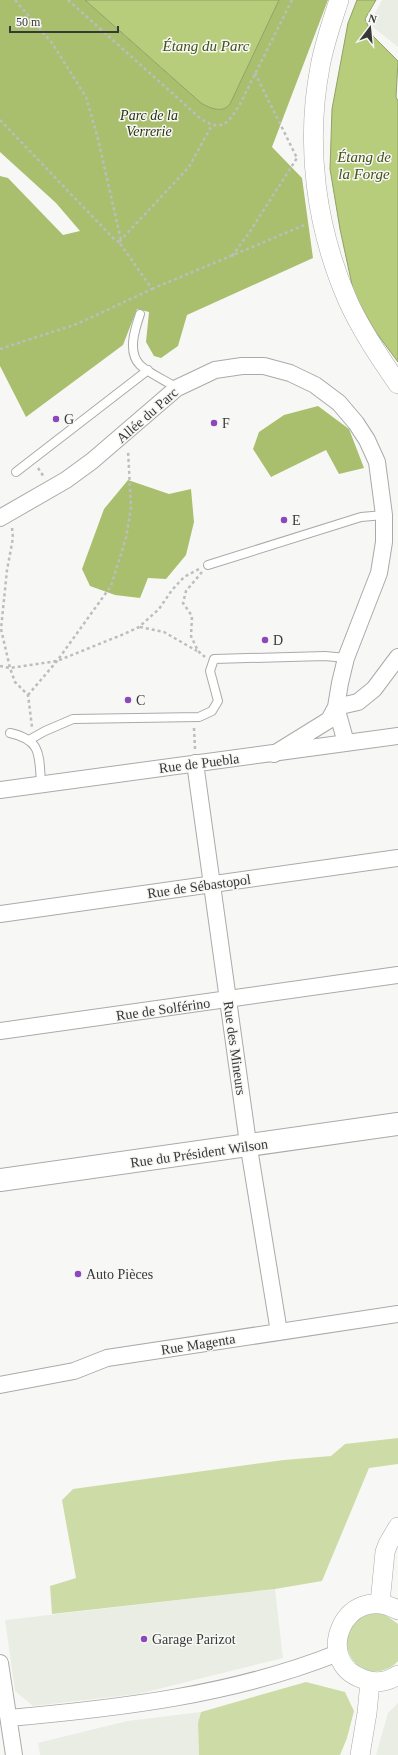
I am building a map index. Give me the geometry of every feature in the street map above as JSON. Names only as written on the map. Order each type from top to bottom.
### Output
[{"type":"main road","name":"Rue du Président Wilson","points":[[0,1180],[398,1124]]},
{"type":"street","points":[[339,0],[320,66],[315,103],[314,168],[319,204],[326,240],[349,302],[366,335],[398,384]]},
{"type":"street","name":"Allée du Parc","points":[[4,512],[51,488],[92,462],[127,433],[158,403],[178,388],[215,370],[242,366],[264,366],[290,373],[315,384],[339,403],[356,423],[367,440],[377,462],[384,514],[384,542],[379,573],[346,658],[333,713],[338,744]]},
{"type":"street","points":[[274,754],[333,713],[358,702],[374,689],[398,657]]},
{"type":"street","name":"Rue de Puebla","points":[[0,790],[398,736]]},
{"type":"street","name":"Rue des Mineurs","points":[[195,763],[229,999],[248,1146],[279,1332]]},
{"type":"street","name":"Rue de Sébastopol","points":[[0,914],[398,858]]},
{"type":"street","name":"Rue de Solférino","points":[[0,1032],[398,975]]},
{"type":"street","name":"Rue Magenta","points":[[0,1385],[74,1371],[107,1358],[398,1314]]},
{"type":"street","points":[[380,1603],[385,1552],[398,1526]]},
{"type":"street","points":[[398,1610],[380,1603],[367,1604],[355,1609],[346,1617],[339,1628],[337,1641],[338,1653],[343,1663],[350,1672],[359,1678],[370,1682],[380,1682],[398,1675]]},
{"type":"street","points":[[9,1718],[155,1702],[202,1693],[288,1671],[338,1653]]},
{"type":"street","points":[[0,1663],[2,1693],[9,1718],[14,1755]]},
{"type":"street","points":[[360,1755],[367,1714],[370,1682]]},
{"type":"lane","points":[[140,314],[134,332],[133,350],[140,365],[178,388]]},
{"type":"lane","points":[[16,472],[148,370]]},
{"type":"lane","points":[[208,565],[361,517],[384,514]]},
{"type":"lane","points":[[31,739],[74,719],[200,717],[212,711],[218,701],[210,671],[214,659],[325,656],[346,658]]},
{"type":"lane","points":[[10,733],[31,739],[37,750],[41,784]]},
{"type":"path","points":[[15,0],[52,43],[86,97],[98,139],[121,236],[121,240],[119,242]]},
{"type":"path","points":[[68,0],[201,119],[212,125],[218,126],[228,122],[239,106],[254,73],[292,0]]},
{"type":"path","points":[[254,73],[300,164]]},
{"type":"path","points":[[0,120],[119,242],[152,289]]},
{"type":"path","points":[[119,242],[189,167],[212,125]]},
{"type":"path","points":[[232,256],[297,158]]},
{"type":"path","points":[[0,349],[77,324],[152,289],[308,224]]},
{"type":"path","points":[[28,695],[57,661],[111,586],[126,538],[131,508],[127,433]]},
{"type":"path","points":[[32,460],[51,488]]},
{"type":"path","points":[[4,512],[13,538],[7,570],[1,628],[10,668],[15,682],[28,695],[31,739]]},
{"type":"path","points":[[0,666],[10,668],[57,661],[83,652],[139,627],[159,609],[172,590],[184,577],[208,565]]},
{"type":"path","points":[[198,651],[191,636],[192,616],[183,603],[186,591],[208,565]]},
{"type":"path","points":[[139,627],[164,632],[198,651],[212,664]]},
{"type":"path","points":[[193,717],[195,763]]},
{"type":"shaded area","points":[[382,0],[398,0],[398,47],[369,24]]},
{"type":"shaded area","points":[[398,1438],[398,1464],[369,1468],[322,1581],[275,1589],[52,1614],[50,1586],[76,1578],[62,1500],[73,1489],[284,1460],[331,1456],[345,1444]]},
{"type":"shaded area","name":"Garage Parizot","points":[[275,1589],[283,1658],[138,1694],[33,1706],[15,1691],[5,1620]]},
{"type":"shaded area","points":[[376,1613],[386,1615],[398,1624],[398,1661],[390,1668],[380,1671],[368,1670],[358,1665],[351,1657],[347,1646],[348,1636],[352,1625],[361,1617]]},
{"type":"shaded area","points":[[306,1682],[345,1692],[354,1711],[347,1738],[340,1755],[199,1755],[198,1723],[201,1712]]},
{"type":"shaded area","points":[[398,1703],[398,1755],[376,1755],[388,1713]]},
{"type":"shaded area","points":[[201,1712],[198,1723],[199,1755],[40,1755],[38,1743],[127,1721]]},
{"type":"green space","name":"Parc de la Verrerie","points":[[0,0],[85,0],[201,103],[212,108],[223,109],[230,104],[279,0],[328,0],[272,147],[302,178],[313,258],[187,315],[178,346],[161,358],[154,356],[146,342],[149,312],[137,309],[123,345],[26,417],[0,366],[0,176],[8,178],[63,235],[80,231],[56,203],[0,152]]},
{"type":"green space","points":[[318,406],[349,429],[364,468],[339,474],[326,450],[271,477],[253,449],[259,432],[284,415]]},
{"type":"green space","points":[[128,480],[169,494],[191,489],[194,522],[186,555],[166,579],[148,578],[140,598],[115,595],[90,586],[82,569],[104,509]]},
{"type":"water","name":"Étang du Parc","points":[[85,0],[279,0],[230,104],[223,109],[216,109],[201,103]]},
{"type":"water","name":"Étang de la Forge","points":[[357,0],[376,0],[365,19],[373,36],[398,61],[396,97],[398,101],[398,362],[375,331],[354,294],[340,229],[330,169],[332,109],[348,23]]},
{"type":"place","name":"G","points":[[56,419]]},
{"type":"place","name":"F","points":[[214,423]]},
{"type":"place","name":"E","points":[[284,520]]},
{"type":"place","name":"D","points":[[265,640]]},
{"type":"place","name":"C","points":[[128,700]]},
{"type":"place","name":"Auto Pièces","points":[[78,1274]]},
{"type":"place","name":"Garage Parizot","points":[[144,1639]]}]
